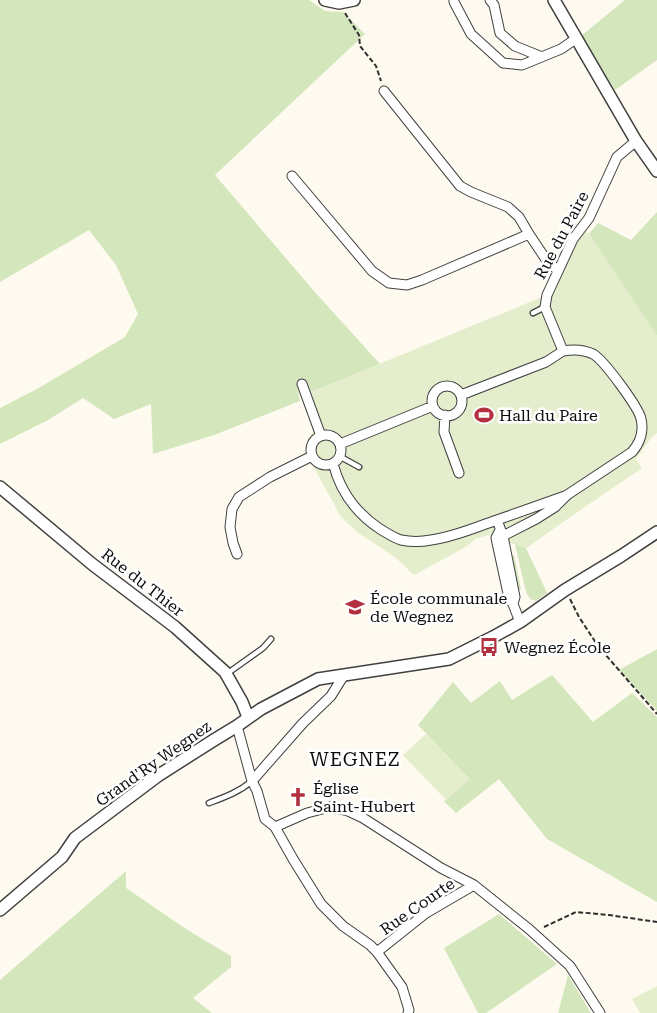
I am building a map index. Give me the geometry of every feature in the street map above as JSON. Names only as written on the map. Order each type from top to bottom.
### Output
[{"type":"street","points":[[325,0],[339,3],[354,0]]},
{"type":"street","points":[[454,0],[472,34],[503,63],[522,65],[561,49],[577,38]]},
{"type":"street","points":[[490,0],[494,5],[500,33],[515,46],[542,57]]},
{"type":"street","points":[[554,0],[636,141],[657,171]]},
{"type":"street","points":[[384,90],[460,186],[508,208],[519,217],[549,264],[558,270]]},
{"type":"street","name":"Rue du Paire","points":[[545,307],[547,295],[558,270],[573,239],[589,218],[617,157],[636,141]]},
{"type":"street","points":[[292,176],[372,271],[389,283],[408,285],[529,234]]},
{"type":"street","points":[[545,307],[563,351]]},
{"type":"street","points":[[460,395],[546,362],[563,351],[574,349],[585,351],[602,361],[641,418],[642,432],[637,446],[632,452],[567,495],[555,507],[536,519],[501,533]]},
{"type":"street","points":[[302,384],[321,436]]},
{"type":"street","points":[[444,386],[458,390],[460,395],[461,404],[457,411],[449,415],[438,412],[433,406],[432,401],[435,391],[444,386]]},
{"type":"street","points":[[340,444],[433,406]]},
{"type":"street","points":[[445,415],[444,432],[459,473]]},
{"type":"street","points":[[329,435],[340,444],[340,452],[336,459],[328,464],[319,462],[312,456],[313,442],[321,436],[329,435]]},
{"type":"street","points":[[237,554],[230,527],[232,510],[239,496],[270,477],[312,456]]},
{"type":"street","points":[[336,459],[336,477],[356,509],[386,533],[399,539],[416,542],[444,538],[567,495]]},
{"type":"street","name":"Rue du Thier","points":[[0,487],[92,564],[175,627],[226,672],[248,717]]},
{"type":"street","points":[[497,520],[515,597],[514,604],[520,622]]},
{"type":"street","name":"Grand'Ry Wegnez","points":[[0,910],[62,857],[75,838],[159,776],[261,709],[318,679],[449,659],[520,622],[565,590],[657,532]]},
{"type":"street","points":[[252,781],[303,723],[331,696],[344,675]]},
{"type":"street","points":[[237,726],[265,819],[275,827],[292,859],[321,904],[343,926],[377,952],[402,987],[409,1010],[408,1013]]},
{"type":"street","points":[[275,827],[307,813],[330,807],[348,811],[378,828],[441,868],[474,885],[534,933],[570,966],[600,1013]]},
{"type":"street","name":"Rue Courte","points":[[377,952],[426,913],[474,885]]},
{"type":"lane","points":[[533,314],[545,307]]},
{"type":"lane","points":[[336,459],[359,467]]},
{"type":"lane","points":[[227,674],[263,648],[271,639]]},
{"type":"lane","points":[[209,803],[244,788],[252,781]]},
{"type":"path","points":[[339,3],[359,35],[360,46],[376,66],[384,90]]},
{"type":"path","points":[[565,590],[579,617],[598,646],[657,714]]},
{"type":"path","points":[[534,933],[576,912],[609,914],[657,922]]},
{"type":"green space","points":[[0,0],[309,0],[325,11],[343,12],[365,34],[215,175],[313,290],[380,364],[311,392],[307,382],[297,386],[300,401],[214,435],[153,454],[151,404],[114,419],[83,398],[48,420],[0,444],[0,408],[37,389],[125,337],[138,314],[116,265],[89,230],[0,282]]},
{"type":"green space","points":[[625,0],[657,0],[657,60],[615,90],[581,36]]},
{"type":"green space","points":[[657,212],[657,336],[589,234],[598,223],[631,240]]},
{"type":"green space","name":"Hall du Paire","points":[[581,228],[589,234],[657,336],[657,433],[636,459],[642,468],[525,548],[488,535],[476,539],[464,548],[414,575],[396,558],[357,532],[341,517],[307,455],[308,439],[313,432],[308,398],[311,392],[547,295]]},
{"type":"green space","points":[[564,521],[526,548],[547,593],[536,601],[530,599],[526,592],[515,544],[519,540]]},
{"type":"green space","points":[[514,555],[521,589],[518,590],[511,556]]},
{"type":"green space","points":[[657,649],[657,711],[619,670]]},
{"type":"green space","points":[[552,675],[593,722],[632,693],[657,717],[657,902],[547,839],[499,779],[456,813],[444,801],[469,779],[418,725],[453,682],[471,703],[500,681],[512,700]]},
{"type":"green space","points":[[426,734],[469,779],[446,800],[403,755]]},
{"type":"green space","points":[[126,871],[126,888],[186,929],[231,956],[231,967],[193,998],[212,1013],[0,1013],[0,980]]},
{"type":"green space","points":[[499,914],[557,964],[486,1013],[478,1013],[444,948]]},
{"type":"green space","points":[[568,975],[591,1013],[558,1013]]},
{"type":"green space","points":[[657,986],[657,1013],[640,1013],[632,999]]},
{"type":"place","name":"Hall du Paire","points":[[484,415]]},
{"type":"place","name":"École communale de Wegnez","points":[[355,607]]},
{"type":"place","name":"Wegnez École","points":[[489,647]]},
{"type":"place","name":"Église Saint-Hubert","points":[[298,797]]},
{"type":"district","name":"WEGNEZ","points":[[355,759]]}]
